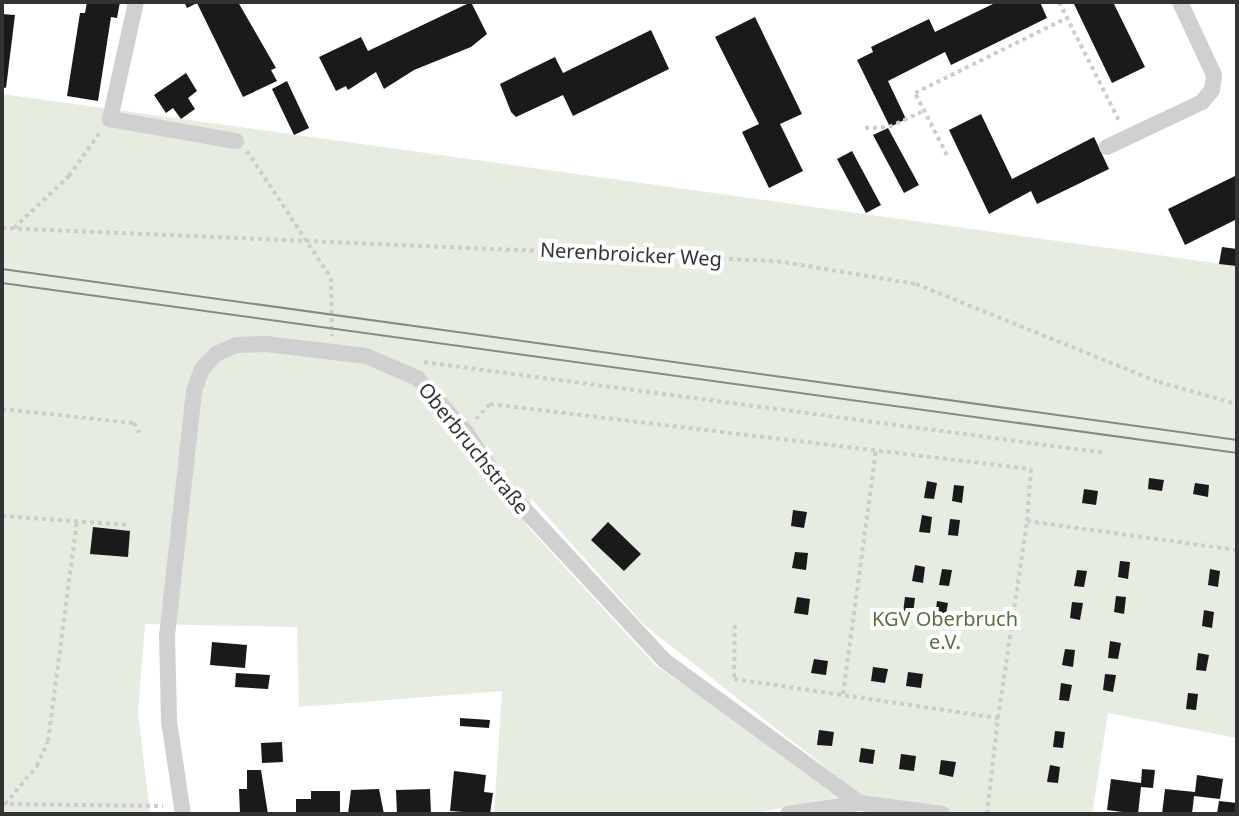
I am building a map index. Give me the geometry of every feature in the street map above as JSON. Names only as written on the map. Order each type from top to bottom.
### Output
[{"type":"street","points":[[136,2],[110,119],[236,141]]},
{"type":"street","points":[[1107,147],[1202,102],[1212,90],[1214,75],[1180,2]]},
{"type":"street","name":"Oberbruchstraße","points":[[182,810],[169,721],[167,636],[194,391],[202,369],[216,354],[236,345],[334,351],[390,363],[417,378],[465,431],[501,484],[665,661],[860,803]]},
{"type":"street","name":"Oberbruchstraße","points":[[788,814],[860,803],[942,814]]},
{"type":"path","points":[[1059,2],[1127,138]]},
{"type":"path","points":[[947,155],[915,93],[1067,18]]},
{"type":"path","points":[[865,128],[889,127],[924,111]]},
{"type":"path","points":[[14,228],[69,176],[110,119]]},
{"type":"path","points":[[236,141],[311,243],[331,278],[334,351]]},
{"type":"path","name":"Nerenbroicker Weg","points":[[2,228],[777,261],[916,284],[1159,382],[1237,404]]},
{"type":"path","points":[[390,363],[417,361],[1106,453]]},
{"type":"path","points":[[465,431],[490,404],[1031,469],[1027,521],[987,814]]},
{"type":"path","points":[[2,409],[134,423],[139,433]]},
{"type":"path","points":[[843,694],[876,451]]},
{"type":"path","points":[[2,516],[129,525]]},
{"type":"path","points":[[4,804],[37,766],[48,741],[77,521]]},
{"type":"path","points":[[1027,521],[1237,550]]},
{"type":"path","points":[[735,625],[734,679],[998,718]]},
{"type":"path","points":[[4,804],[182,810]]},
{"type":"green space","name":"KGV Oberbruch e.V.","points":[[2,94],[1237,266],[1237,738],[1108,713],[1092,814],[885,814],[643,624],[531,498],[527,526],[656,666],[833,787],[839,797],[750,814],[494,814],[502,691],[299,707],[297,627],[145,624],[138,712],[150,814],[2,814]]},
{"type":"building","points":[[87,2],[120,2],[117,18],[111,17],[98,101],[67,96],[80,13],[85,13]]},
{"type":"building","points":[[184,2],[238,2],[276,68],[271,70],[277,81],[243,97],[197,3],[187,8]]},
{"type":"building","points":[[471,2],[487,34],[471,47],[414,70],[384,89],[376,72],[348,90],[346,86],[336,91],[319,57],[361,37],[368,51]]},
{"type":"building","points":[[997,2],[1040,2],[1047,18],[951,65],[945,52],[888,81],[906,119],[890,127],[857,60],[873,52],[871,47],[929,19],[935,32]]},
{"type":"building","points":[[1113,2],[1145,67],[1112,83],[1074,4]]},
{"type":"building","points":[[2,14],[15,15],[6,88],[2,87]]},
{"type":"building","points":[[755,17],[802,114],[780,124],[803,171],[769,188],[742,132],[759,124],[715,37]]},
{"type":"building","points":[[651,30],[669,69],[573,116],[563,95],[516,117],[511,112],[500,84],[555,57],[563,73]]},
{"type":"building","points":[[186,73],[197,91],[188,98],[195,109],[181,119],[173,108],[166,113],[154,95]]},
{"type":"building","points":[[287,81],[309,128],[294,135],[272,89]]},
{"type":"building","points":[[981,114],[1012,179],[1094,137],[1109,169],[1037,204],[1031,191],[989,214],[949,130]]},
{"type":"building","points":[[888,128],[919,185],[904,193],[873,135]]},
{"type":"building","points":[[852,151],[881,205],[866,213],[837,159]]},
{"type":"building","points":[[1237,175],[1237,219],[1185,245],[1168,209]]},
{"type":"building","points":[[1222,247],[1237,249],[1237,266],[1219,264]]},
{"type":"building","points":[[1149,478],[1164,480],[1162,491],[1148,489]]},
{"type":"building","points":[[927,481],[937,483],[934,499],[924,498]]},
{"type":"building","points":[[1195,483],[1209,485],[1208,497],[1193,494]]},
{"type":"building","points":[[954,485],[964,486],[962,503],[952,501]]},
{"type":"building","points":[[1084,489],[1098,491],[1096,505],[1082,503]]},
{"type":"building","points":[[793,510],[807,512],[804,528],[791,526]]},
{"type":"building","points":[[922,515],[932,517],[930,533],[919,532]]},
{"type":"building","points":[[950,519],[960,520],[958,536],[948,535]]},
{"type":"building","points":[[608,522],[641,554],[624,571],[591,540]]},
{"type":"building","points":[[93,527],[130,531],[128,557],[90,554]]},
{"type":"building","points":[[795,552],[808,553],[806,570],[792,568]]},
{"type":"building","points":[[1120,561],[1130,562],[1128,579],[1118,577]]},
{"type":"building","points":[[915,565],[925,567],[923,583],[912,581]]},
{"type":"building","points":[[942,569],[952,570],[949,586],[939,585]]},
{"type":"building","points":[[1210,569],[1220,571],[1218,587],[1208,585]]},
{"type":"building","points":[[1077,570],[1087,571],[1084,587],[1074,586]]},
{"type":"building","points":[[1116,596],[1126,597],[1124,614],[1114,612]]},
{"type":"building","points":[[797,597],[810,599],[808,615],[794,613]]},
{"type":"building","points":[[905,597],[915,598],[913,614],[903,613]]},
{"type":"building","points":[[937,601],[948,603],[945,619],[935,618]]},
{"type":"building","points":[[1072,602],[1083,603],[1080,620],[1070,618]]},
{"type":"building","points":[[1204,610],[1214,612],[1212,628],[1202,626]]},
{"type":"building","points":[[1110,641],[1121,643],[1118,659],[1108,658]]},
{"type":"building","points":[[212,642],[247,645],[245,668],[210,665]]},
{"type":"building","points":[[1065,649],[1075,650],[1073,667],[1062,665]]},
{"type":"building","points":[[1198,653],[1209,655],[1206,671],[1196,670]]},
{"type":"building","points":[[814,659],[828,661],[826,675],[811,673]]},
{"type":"building","points":[[873,667],[888,669],[885,683],[871,681]]},
{"type":"building","points":[[908,672],[923,674],[921,688],[906,686]]},
{"type":"building","points":[[236,673],[270,675],[268,689],[235,687]]},
{"type":"building","points":[[1105,674],[1116,675],[1113,692],[1103,690]]},
{"type":"building","points":[[1061,683],[1072,685],[1069,701],[1059,700]]},
{"type":"building","points":[[1188,693],[1198,694],[1196,710],[1186,709]]},
{"type":"building","points":[[460,718],[490,720],[489,728],[460,726]]},
{"type":"building","points":[[819,730],[834,732],[832,746],[817,745]]},
{"type":"building","points":[[1055,731],[1065,732],[1063,748],[1053,747]]},
{"type":"building","points":[[282,742],[283,762],[262,763],[261,743]]},
{"type":"building","points":[[861,748],[875,750],[873,764],[859,762]]},
{"type":"building","points":[[901,754],[916,756],[914,771],[899,769]]},
{"type":"building","points":[[941,760],[956,762],[953,777],[939,774]]},
{"type":"building","points":[[1050,765],[1060,767],[1058,783],[1047,782]]},
{"type":"building","points":[[1142,769],[1155,770],[1153,788],[1141,787],[1138,814],[1107,810],[1111,779],[1141,783]]},
{"type":"building","points":[[247,770],[261,770],[268,814],[240,814],[239,789],[247,789]]},
{"type":"building","points":[[454,771],[486,775],[484,792],[493,793],[490,814],[450,811]]},
{"type":"building","points":[[1197,775],[1223,779],[1220,799],[1194,796],[1192,814],[1162,814],[1165,789],[1195,792]]},
{"type":"building","points":[[379,789],[384,814],[348,814],[351,790]]},
{"type":"building","points":[[430,789],[431,814],[397,814],[396,790]]},
{"type":"building","points":[[311,791],[340,791],[340,814],[296,814],[296,799],[311,799]]},
{"type":"building","points":[[1219,801],[1237,803],[1237,814],[1217,814]]},
{"type":"tram line","points":[[2,269],[1237,440]]},
{"type":"tram line","points":[[2,283],[1237,453]]}]
